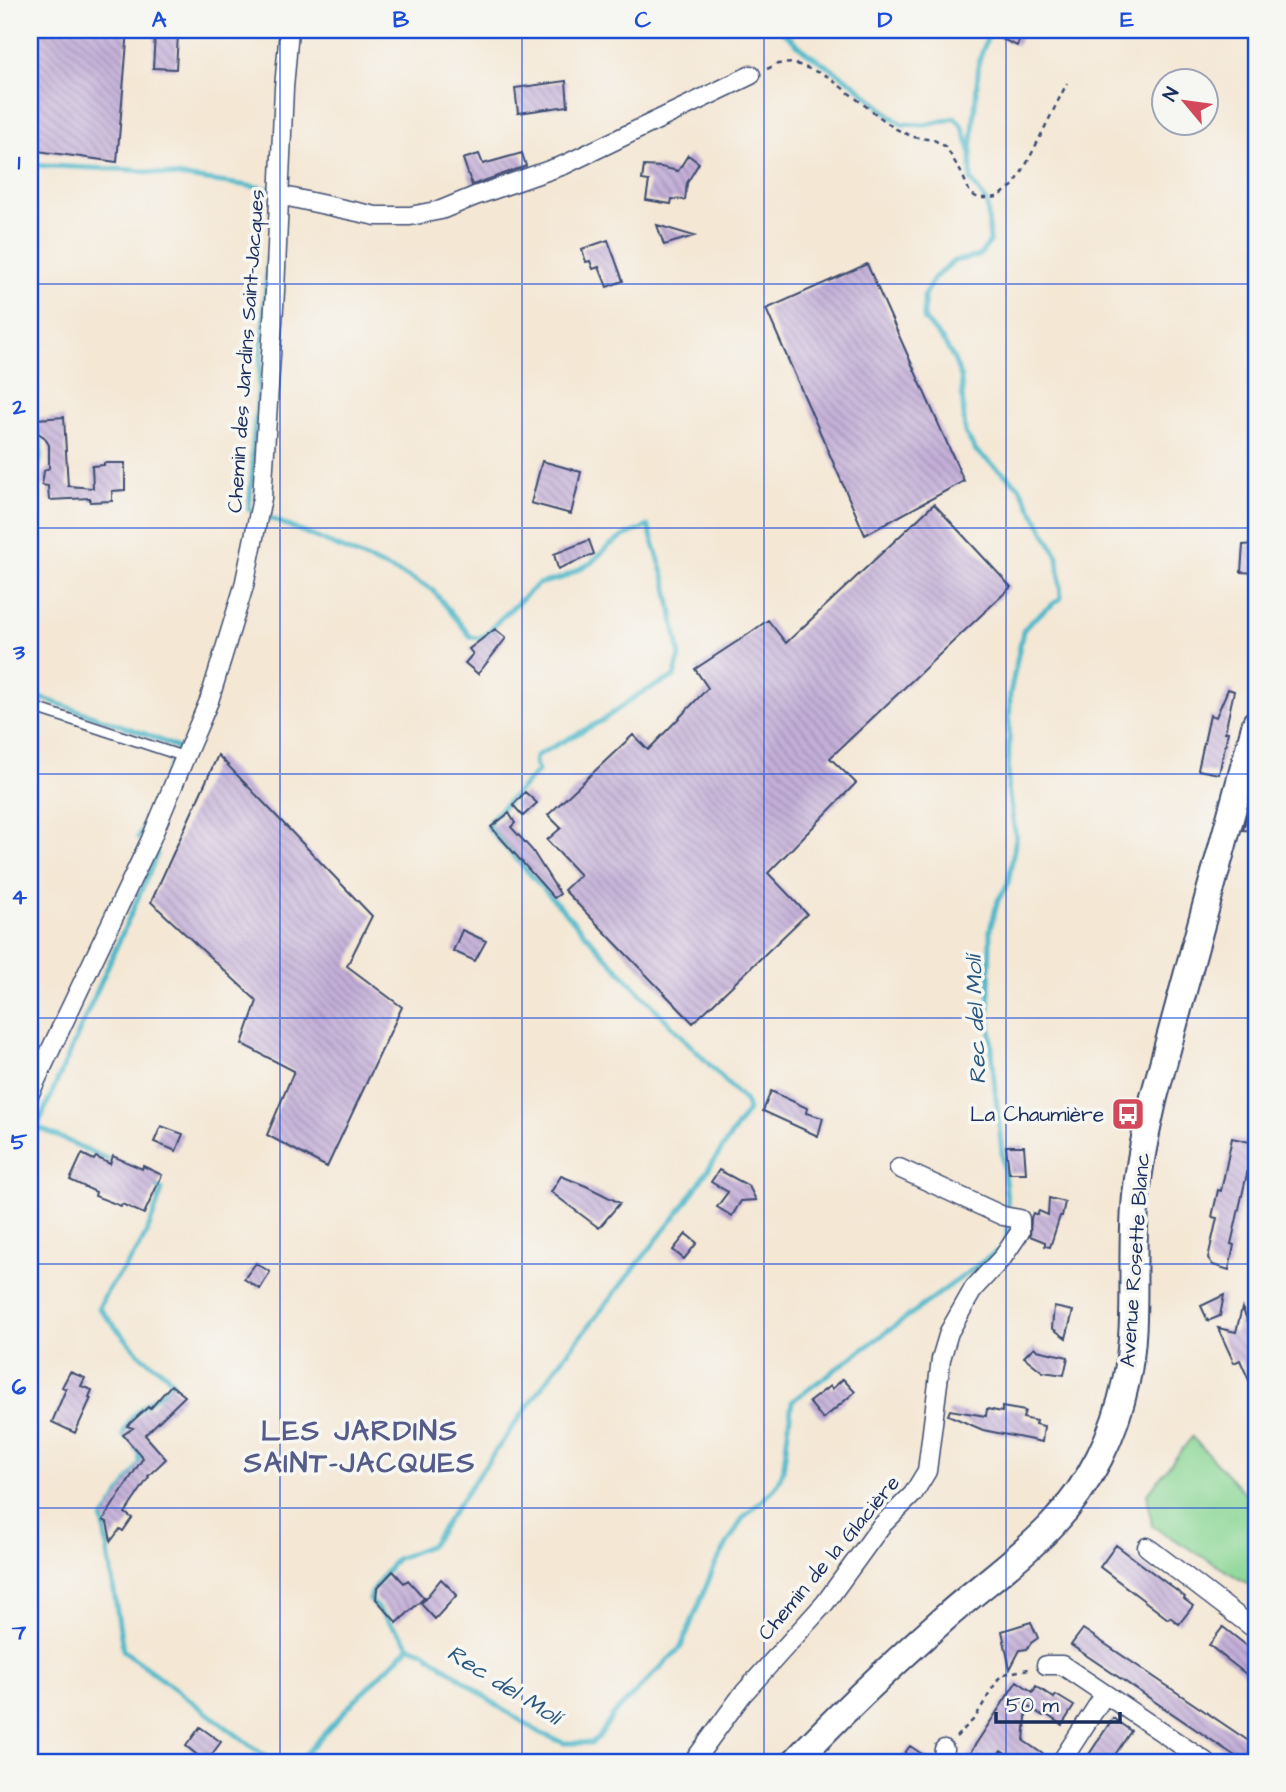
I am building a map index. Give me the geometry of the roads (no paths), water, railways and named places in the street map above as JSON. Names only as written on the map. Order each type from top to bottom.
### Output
[{"type":"main road","name":"Avenue Rosette Blanc","points":[[795,1762],[830,1724],[949,1614],[1052,1525],[1073,1500],[1102,1453],[1116,1418],[1126,1381],[1132,1340],[1134,1224],[1141,1154],[1154,1097],[1256,723]]},
{"type":"street","name":"Chemin des Jardins Saint-Jacques","points":[[30,1093],[151,839],[177,755],[209,701],[244,586],[262,498],[289,30]]},
{"type":"street","points":[[279,195],[376,216],[411,216],[441,210],[564,165],[751,75]]},
{"type":"street","name":"Chemin de la Glacière","points":[[693,1762],[742,1695],[825,1603],[881,1525],[913,1494],[927,1471],[941,1359],[949,1332],[974,1288],[1003,1257],[1020,1232],[1020,1219],[1007,1216],[899,1168]]},
{"type":"street","points":[[1147,1547],[1256,1630]]},
{"type":"street","points":[[1045,1665],[1062,1665],[1195,1759]]},
{"type":"street","points":[[1061,1762],[1105,1694]]},
{"type":"lane","points":[[30,706],[177,755]]},
{"type":"waterway","points":[[781,30],[806,52],[853,83],[902,124],[926,125],[955,118],[963,127],[970,151]]},
{"type":"waterway","name":"Rec del Molí","points":[[990,30],[979,61],[971,154],[971,180],[987,203],[990,242],[979,256],[954,261],[934,278],[924,295],[924,319],[943,341],[961,377],[965,433],[976,451],[1019,486],[1058,557],[1061,598],[1031,621],[1023,631],[1010,694],[1008,789],[1016,838],[1008,884],[998,900],[990,929],[989,1012],[1008,1208],[1007,1240]]},
{"type":"waterway","points":[[30,165],[133,170],[272,189],[271,193]]},
{"type":"waterway","points":[[268,258],[249,509],[432,589],[471,637],[479,638],[487,634],[538,584],[562,578],[591,563],[610,545],[648,526],[666,582],[680,656],[674,677],[639,694],[603,720],[536,756],[538,771],[491,819],[488,828],[615,966],[745,1101],[748,1110],[685,1204],[557,1366],[431,1545],[396,1559],[373,1589],[370,1600],[410,1646]]},
{"type":"waterway","points":[[30,431],[40,438],[41,455],[30,502]]},
{"type":"waterway","points":[[30,694],[146,734],[178,748],[138,838]]},
{"type":"waterway","points":[[107,1159],[37,1127],[157,855],[156,844]]},
{"type":"waterway","points":[[126,1438],[123,1435],[131,1419],[173,1383],[165,1373],[140,1355],[99,1308],[140,1245],[151,1222],[162,1190],[150,1183]]},
{"type":"waterway","name":"Rec del Molí","points":[[298,1762],[410,1646],[425,1652],[499,1707],[540,1733],[564,1743],[591,1743],[599,1737],[613,1715],[681,1647],[715,1565],[743,1518],[775,1488],[783,1471],[792,1401],[996,1252]]},
{"type":"waterway","points":[[135,1448],[139,1453],[140,1464],[103,1520],[123,1650],[266,1757],[277,1762]]},
{"type":"place","name":"La Chaumière","points":[[1128,1114]]},
{"type":"district","name":"LES JARDINS SAINT-JACQUES","points":[[360,1447]]}]
